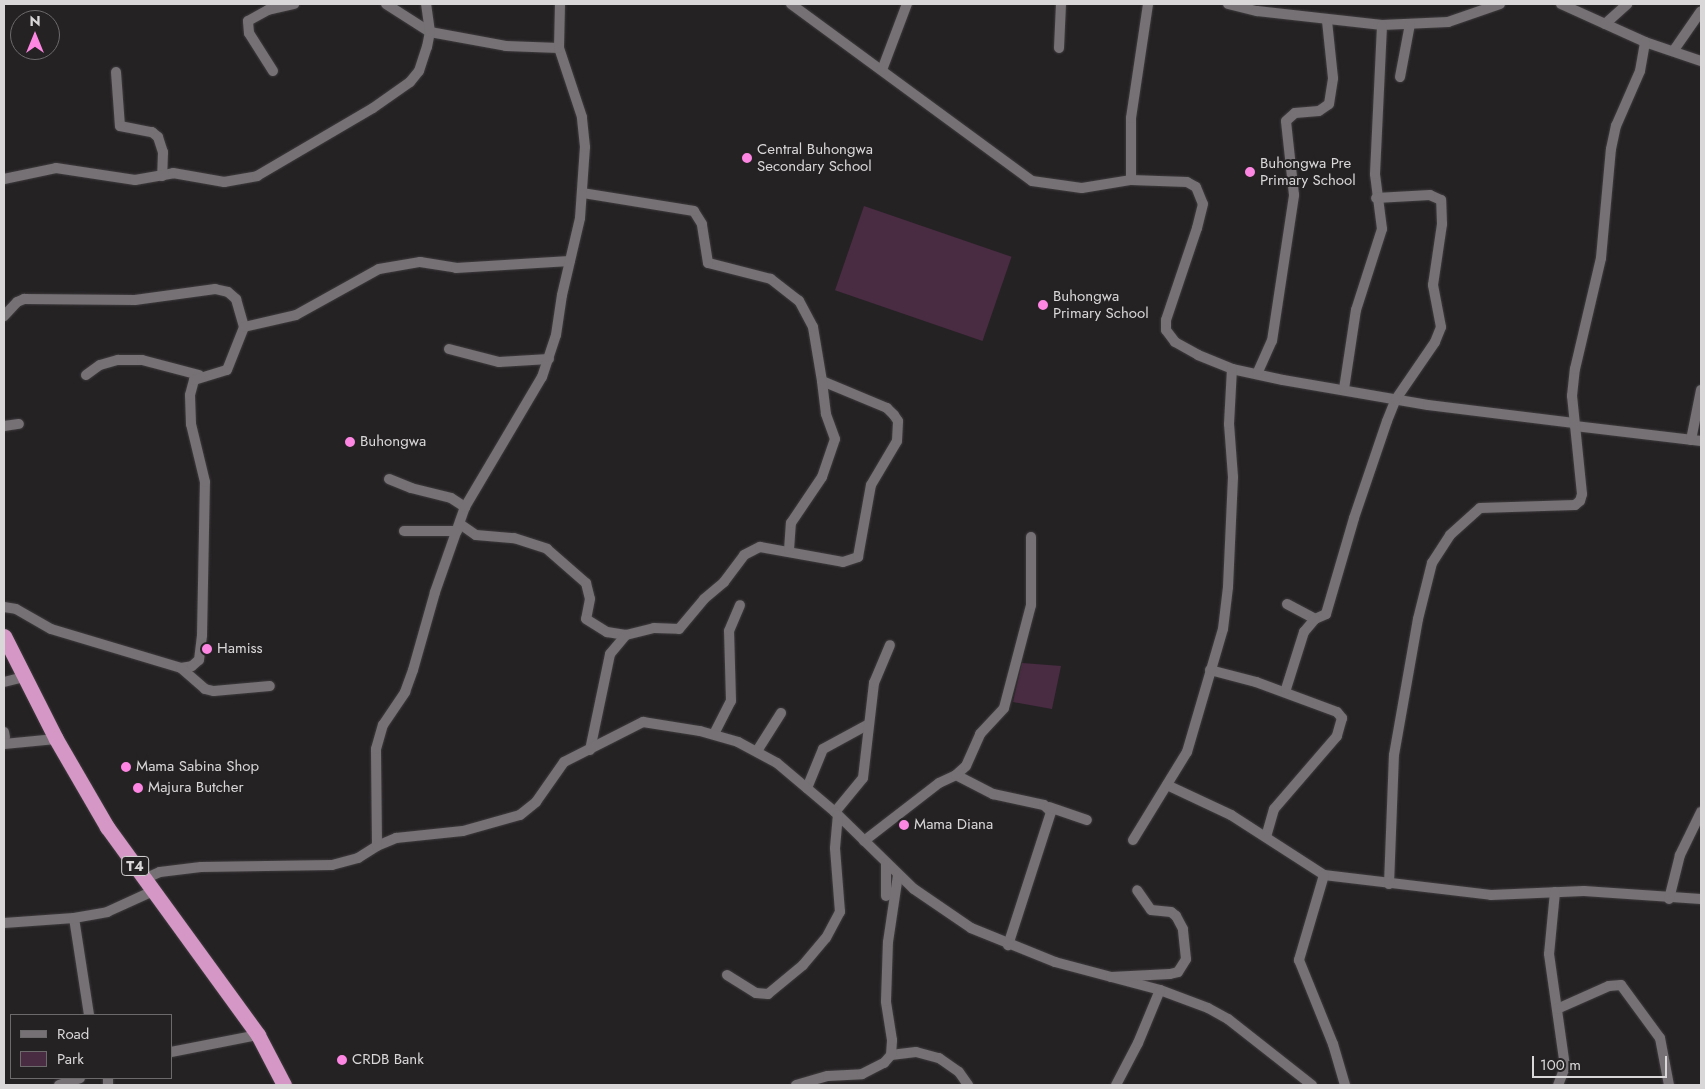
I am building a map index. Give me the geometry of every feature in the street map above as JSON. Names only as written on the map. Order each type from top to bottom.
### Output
[{"type":"highway","name":"T4","points":[[4,636],[56,738],[107,827],[258,1035],[284,1085]]},
{"type":"street","points":[[273,70],[250,33],[248,21],[268,10],[294,4]]},
{"type":"street","points":[[386,4],[430,32],[506,46],[559,48]]},
{"type":"street","points":[[4,179],[56,168],[117,179],[182,173],[209,181],[238,182],[271,170],[410,82],[419,71],[430,32],[426,4]]},
{"type":"street","points":[[377,846],[376,750],[383,725],[405,692],[435,592],[465,507],[529,400],[549,359],[582,193],[582,117],[559,48],[560,4]]},
{"type":"street","points":[[882,70],[907,4]]},
{"type":"street","points":[[1058,48],[1061,4]]},
{"type":"street","points":[[1131,180],[1130,118],[1148,4]]},
{"type":"street","points":[[1228,4],[1327,21],[1382,25],[1448,22],[1500,4]]},
{"type":"street","points":[[1561,4],[1645,42],[1674,50],[1701,61]]},
{"type":"street","points":[[1605,24],[1627,4]]},
{"type":"street","points":[[796,6],[1032,181],[1082,188],[1131,180],[1187,182],[1201,194],[1203,204],[1186,266],[1168,308],[1166,330],[1175,342],[1232,369],[1396,400],[1696,440],[1701,390]]},
{"type":"street","points":[[1674,50],[1701,11]]},
{"type":"street","points":[[1257,374],[1272,341],[1294,194],[1286,122],[1295,113],[1319,111],[1326,109],[1329,104],[1333,78],[1327,21]]},
{"type":"street","points":[[1400,77],[1410,24]]},
{"type":"street","points":[[1344,389],[1356,310],[1382,229],[1374,174],[1382,25]]},
{"type":"street","points":[[1388,884],[1394,755],[1418,619],[1432,563],[1450,535],[1480,508],[1575,505],[1580,501],[1582,494],[1572,396],[1575,369],[1601,258],[1611,149],[1616,126],[1640,71],[1645,42]]},
{"type":"street","points":[[116,72],[120,126],[152,132],[158,137],[163,152],[162,176]]},
{"type":"street","points":[[582,193],[694,211],[702,224],[708,262],[771,279],[798,301],[812,326],[826,414],[835,439],[822,477],[791,523],[789,550]]},
{"type":"street","points":[[1286,689],[1304,632],[1315,619],[1326,614],[1335,589],[1354,518],[1396,400],[1435,342],[1441,327],[1433,286],[1443,205],[1438,197],[1430,195],[1376,198]]},
{"type":"street","points":[[244,327],[296,315],[379,270],[398,264],[420,262],[456,268],[570,261]]},
{"type":"street","points":[[4,316],[17,302],[24,299],[136,300],[214,289],[228,292],[236,299],[244,327],[227,370],[199,376],[142,360],[118,360],[100,366],[86,375]]},
{"type":"street","points":[[449,349],[499,362],[549,359]]},
{"type":"street","points":[[1133,840],[1187,752],[1222,629],[1228,587],[1233,477],[1229,406],[1232,369]]},
{"type":"street","points":[[181,668],[199,660],[202,635],[205,482],[192,424],[190,395],[192,383],[199,376]]},
{"type":"street","points":[[404,531],[459,528],[476,535],[514,538],[547,549],[586,583],[590,598],[586,619],[607,632],[626,635],[654,628],[679,629],[750,550],[760,546],[789,550],[843,562],[858,557],[871,485],[897,441],[898,422],[887,408],[822,381]]},
{"type":"street","points":[[4,426],[19,424]]},
{"type":"street","points":[[389,478],[411,488],[451,498],[465,507]]},
{"type":"street","points":[[864,841],[966,766],[980,734],[1004,708],[1008,700],[1031,604],[1031,537]]},
{"type":"street","points":[[1288,604],[1315,619]]},
{"type":"street","points":[[714,734],[732,701],[730,627],[740,605]]},
{"type":"street","points":[[4,607],[16,609],[51,629],[181,668],[205,688],[214,691],[270,686]]},
{"type":"street","points":[[590,750],[610,654],[626,635]]},
{"type":"street","points":[[727,975],[756,993],[768,994],[803,966],[826,938],[840,912],[835,848],[837,813],[863,778],[877,672],[890,645]]},
{"type":"street","points":[[1210,670],[1338,712],[1342,718],[1337,736],[1274,809],[1266,837]]},
{"type":"street","points":[[4,682],[24,677]]},
{"type":"street","points":[[757,751],[781,713]]},
{"type":"street","points":[[4,923],[74,918],[107,912],[148,885],[160,872],[201,867],[332,865],[358,858],[377,846],[396,838],[463,831],[520,815],[536,802],[564,762],[643,722],[714,734],[757,751],[837,813],[898,875],[953,918],[1008,945],[1108,978],[1160,990],[1228,1019],[1312,1085]]},
{"type":"street","points":[[807,788],[823,749],[870,724]]},
{"type":"street","points":[[4,738],[56,738]]},
{"type":"street","points":[[956,775],[993,794],[1049,807],[1087,820]]},
{"type":"street","points":[[1167,785],[1231,815],[1324,875],[1491,895],[1584,891],[1669,899],[1701,899]]},
{"type":"street","points":[[1008,945],[1051,816],[1049,807]]},
{"type":"street","points":[[1669,899],[1680,855],[1701,812]]},
{"type":"street","points":[[886,863],[886,896]]},
{"type":"street","points":[[796,1085],[837,1075],[862,1074],[884,1062],[890,1055],[892,1040],[886,1000],[889,930],[898,875]]},
{"type":"street","points":[[1324,875],[1299,960],[1332,1044],[1345,1085]]},
{"type":"street","points":[[1108,978],[1129,974],[1170,974],[1178,972],[1186,959],[1183,929],[1176,916],[1171,912],[1151,910],[1137,890]]},
{"type":"street","points":[[1554,892],[1549,954],[1565,1067],[1558,1085]]},
{"type":"street","points":[[74,918],[88,1014]]},
{"type":"street","points":[[1557,1009],[1609,986],[1621,985],[1660,1038],[1669,1085]]},
{"type":"street","points":[[1116,1085],[1138,1043],[1160,990]]},
{"type":"street","points":[[172,1052],[258,1035]]},
{"type":"street","points":[[890,1055],[916,1052],[939,1058],[959,1072],[968,1085]]},
{"type":"street","points":[[837,1075],[842,1085]]},
{"type":"street","points":[[58,1085],[77,1079]]},
{"type":"green space","points":[[864,206],[1012,257],[983,341],[835,290]]},
{"type":"green space","points":[[1022,663],[1061,666],[1052,709],[1013,702]]},
{"type":"place","name":"Central Buhongwa Secondary School","points":[[747,158]]},
{"type":"place","name":"Buhongwa Pre Primary School","points":[[1250,172]]},
{"type":"place","name":"Buhongwa Primary School","points":[[1043,305]]},
{"type":"place","name":"Buhongwa","points":[[350,442]]},
{"type":"place","name":"Hamiss","points":[[207,649]]},
{"type":"place","name":"Mama Sabina Shop","points":[[126,767]]},
{"type":"place","name":"Majura Butcher","points":[[138,788]]},
{"type":"place","name":"Mama Diana","points":[[904,825]]},
{"type":"place","name":"CRDB Bank","points":[[342,1060]]}]
